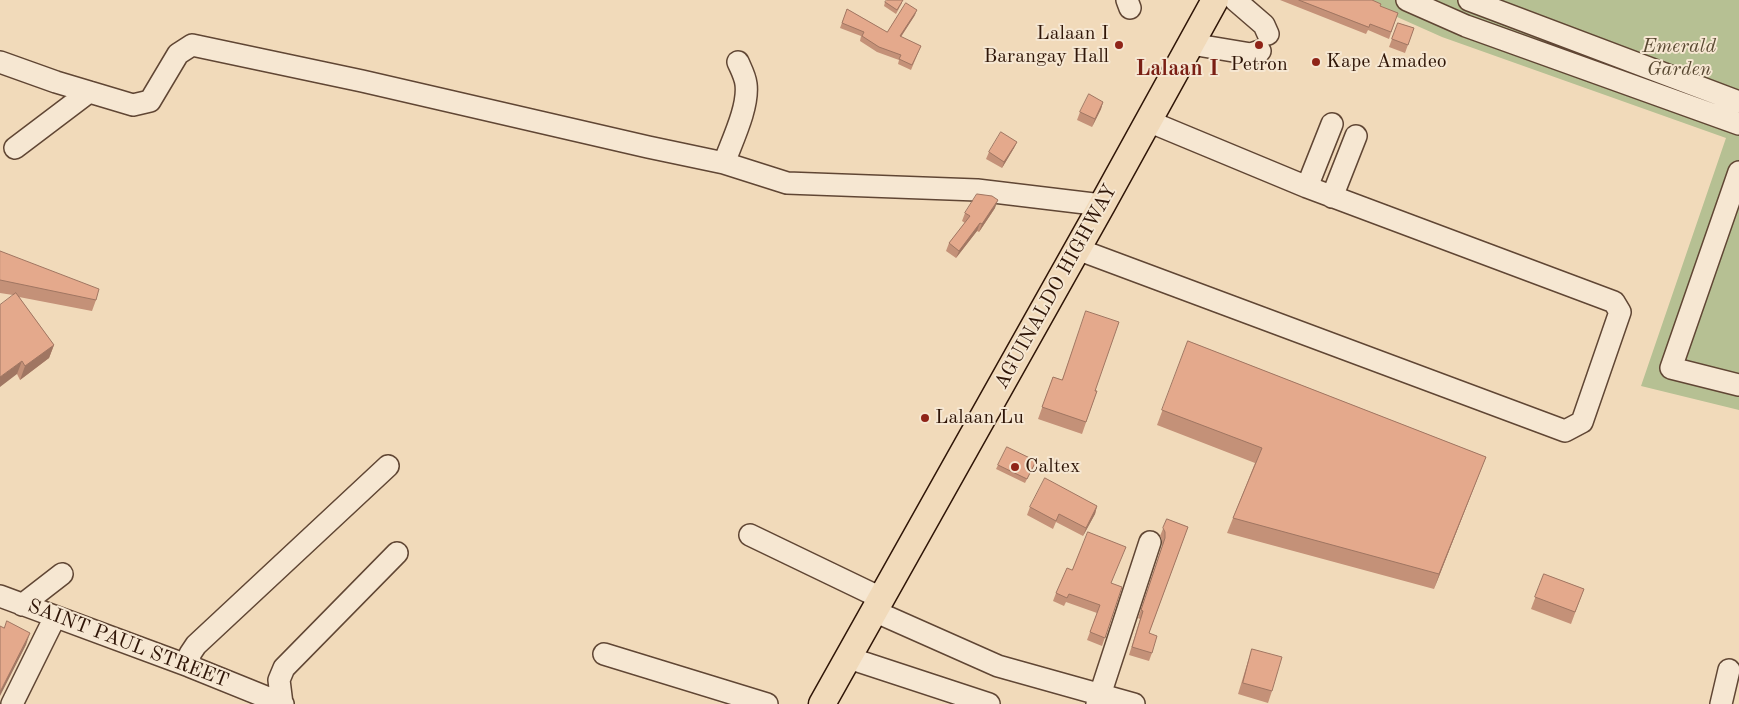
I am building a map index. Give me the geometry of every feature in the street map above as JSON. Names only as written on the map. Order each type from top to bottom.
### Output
[{"type":"main road","name":"AGUINALDO HIGHWAY","points":[[822,704],[1102,206],[1215,0]]},
{"type":"street","points":[[1190,44],[1251,54],[1264,42],[1264,25],[1235,0]]},
{"type":"street","points":[[1407,0],[1466,26],[1739,124]]},
{"type":"street","points":[[1469,0],[1739,102]]},
{"type":"street","points":[[0,62],[133,105],[150,101],[178,54],[192,45],[362,81],[724,163],[786,183],[977,190],[1102,206]]},
{"type":"street","points":[[724,163],[746,95],[746,82],[738,62]]},
{"type":"street","points":[[15,148],[89,92]]},
{"type":"street","points":[[1077,249],[1565,431],[1582,422],[1620,312],[1614,302],[1332,197],[1148,121]]},
{"type":"street","points":[[1307,187],[1332,124]]},
{"type":"street","points":[[1332,197],[1356,136]]},
{"type":"street","points":[[1739,172],[1671,368],[1739,385]]},
{"type":"street","points":[[189,666],[190,654],[196,645],[388,466]]},
{"type":"street","points":[[750,535],[877,604],[998,666],[1098,699],[1134,704]]},
{"type":"street","points":[[1098,699],[1150,542]]},
{"type":"street","points":[[282,704],[279,680],[284,668],[397,553]]},
{"type":"street","points":[[22,605],[62,574]]},
{"type":"street","name":"SAINT PAUL STREET","points":[[0,596],[189,666],[282,704]]},
{"type":"street","points":[[12,704],[55,617]]},
{"type":"street","points":[[604,654],[767,704]]},
{"type":"street","points":[[848,658],[990,704]]},
{"type":"street","points":[[1721,704],[1730,670]]},
{"type":"green space","name":"Emerald Garden","points":[[1359,0],[1739,0],[1739,410],[1641,386],[1726,138],[1442,37]]},
{"type":"building","points":[[887,0],[903,0],[897,10],[885,2]]},
{"type":"building","points":[[1299,0],[1372,0],[1381,4],[1380,6],[1398,13],[1391,32],[1370,24],[1369,27]]},
{"type":"building","points":[[906,3],[917,10],[900,36],[921,46],[912,65],[899,59],[901,55],[879,47],[862,36],[864,32],[842,23],[847,9],[887,32]]},
{"type":"building","points":[[1398,23],[1414,28],[1408,45],[1392,39]]},
{"type":"building","points":[[1089,94],[1103,102],[1095,119],[1080,112]]},
{"type":"building","points":[[1001,132],[1017,142],[1004,162],[989,152]]},
{"type":"building","points":[[977,194],[992,196],[998,200],[982,224],[980,223],[959,251],[949,243],[970,216],[965,213]]},
{"type":"building","points":[[0,251],[99,289],[96,300],[0,280]]},
{"type":"building","points":[[16,293],[54,345],[25,366],[22,361],[0,377],[0,305]]},
{"type":"building","points":[[1086,311],[1119,322],[1086,422],[1042,407],[1053,377],[1062,380]]},
{"type":"building","points":[[1188,341],[1486,457],[1439,574],[1233,518],[1262,448],[1162,410]]},
{"type":"building","name":"Caltex","points":[[1007,447],[1036,461],[1027,479],[998,465]]},
{"type":"building","points":[[1045,478],[1097,506],[1086,528],[1059,514],[1056,521],[1030,507]]},
{"type":"building","points":[[1167,519],[1188,527],[1149,633],[1157,636],[1152,653],[1132,647],[1143,611],[1141,610],[1165,538],[1163,528]]},
{"type":"building","points":[[1088,532],[1126,547],[1111,583],[1122,587],[1105,638],[1090,632],[1100,605],[1069,594],[1067,598],[1056,593],[1067,568],[1072,570]]},
{"type":"building","points":[[1544,574],[1584,589],[1575,612],[1535,597]]},
{"type":"building","points":[[7,621],[30,633],[0,692],[0,626],[4,628]]},
{"type":"building","points":[[1252,649],[1282,657],[1272,691],[1243,683]]},
{"type":"place","name":"Lalaan I Barangay Hall","points":[[1119,45]]},
{"type":"place","name":"Petron","points":[[1259,45]]},
{"type":"place","name":"Kape Amadeo","points":[[1316,62]]},
{"type":"place","name":"Lalaan Lu","points":[[925,418]]},
{"type":"place","name":"Caltex","points":[[1015,467]]},
{"type":"district","name":"Lalaan I","points":[[1177,69]]}]
